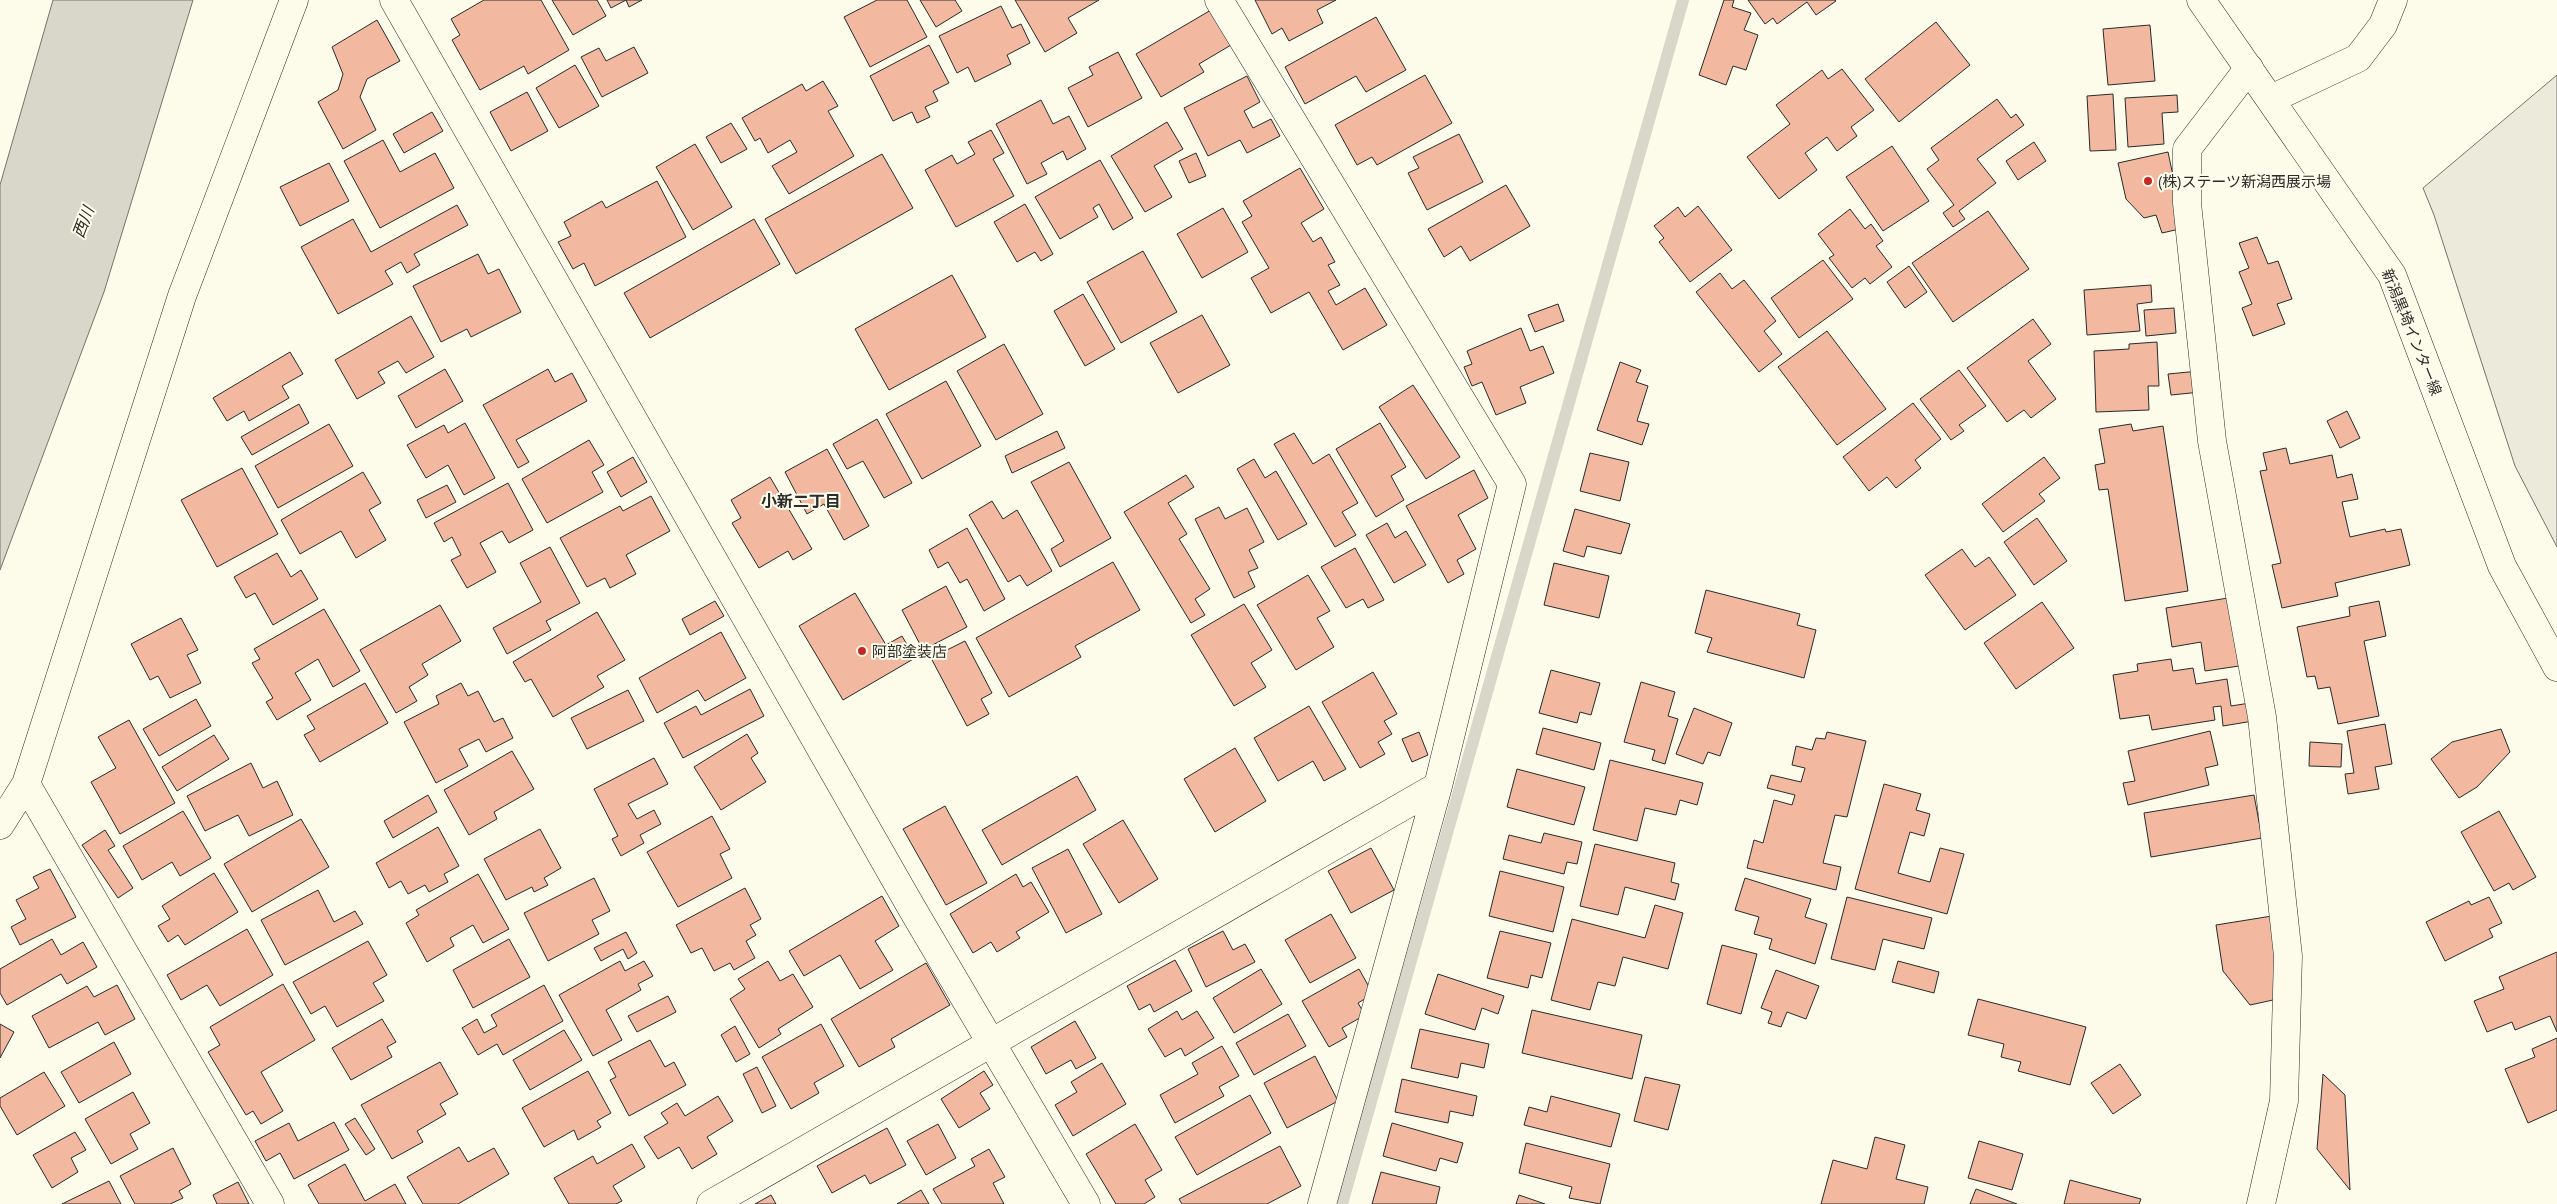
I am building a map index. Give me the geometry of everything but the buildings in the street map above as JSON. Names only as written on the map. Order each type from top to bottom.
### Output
[{"type":"street","points":[[0,825],[26,784],[182,296],[294,0]]},
{"type":"street","points":[[394,0],[991,1043],[1086,1204]]},
{"type":"street","points":[[1219,0],[1512,484],[1438,786],[1322,1204]]},
{"type":"street","name":"新潟黒埼インター線","points":[[2202,0],[2392,275],[2502,566],[2557,667]]},
{"type":"street","points":[[2271,99],[2358,58],[2383,25],[2393,0]]},
{"type":"street","points":[[2249,68],[2187,149],[2187,204],[2212,440],[2262,717],[2288,956],[2284,1101],[2261,1204]]},
{"type":"street","points":[[26,784],[270,1204]]},
{"type":"street","points":[[711,1204],[1438,786]]},
{"type":"shaded area","points":[[2557,75],[2557,547],[2515,466],[2434,215],[2423,188]]},
{"type":"water","name":"西川","points":[[53,0],[193,0],[104,292],[0,570],[0,185]]},
{"type":"waterway","points":[[1342,1204],[1683,0]]},
{"type":"place","name":"(株)ステーツ新潟西展示場","points":[[2148,181]]},
{"type":"place","name":"阿部塗装店","points":[[862,651]]},
{"type":"district","name":"小新二丁目","points":[[801,501]]}]
